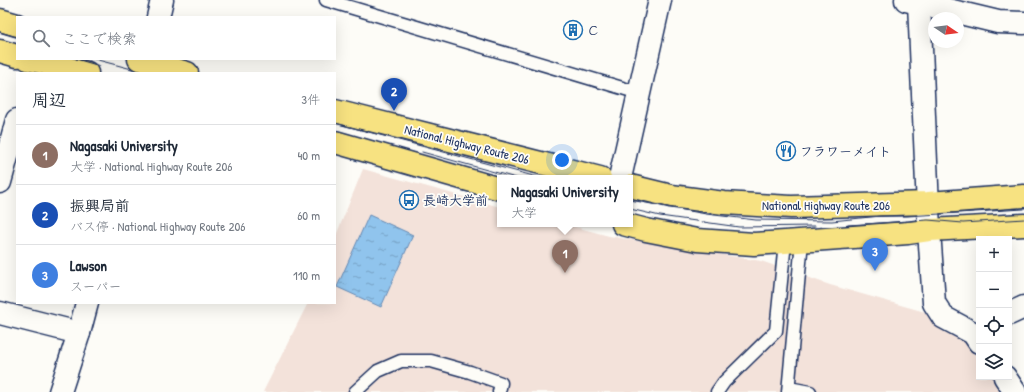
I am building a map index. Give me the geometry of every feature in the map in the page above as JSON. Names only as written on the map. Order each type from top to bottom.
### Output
[{"type":"highway","points":[[0,20],[16,25]]},
{"type":"highway","points":[[0,51],[16,58]]},
{"type":"highway","points":[[27,62],[82,72]]},
{"type":"highway","points":[[144,63],[183,72]]},
{"type":"highway","name":"National Highway Route 206","points":[[336,111],[588,175]]},
{"type":"highway","points":[[336,142],[497,188]]},
{"type":"highway","name":"National Highway Route 206","points":[[633,187],[671,196],[739,204],[792,207],[928,203],[1024,196]]},
{"type":"highway","points":[[633,227],[697,240],[754,244],[929,230],[1024,225]]},
{"type":"street","points":[[158,16],[162,0]]},
{"type":"street","points":[[621,175],[660,0]]},
{"type":"street","points":[[976,334],[943,316],[934,303],[913,1],[998,22],[1024,23]]},
{"type":"street","points":[[0,182],[16,124]]},
{"type":"street","points":[[60,392],[87,304]]},
{"type":"street","points":[[1012,313],[1024,307]]},
{"type":"street","points":[[0,313],[79,333]]},
{"type":"street","points":[[1006,380],[1015,392]]},
{"type":"lane","points":[[326,0],[639,93]]},
{"type":"lane","points":[[793,242],[789,390],[810,392]]},
{"type":"lane","points":[[717,392],[724,382],[776,332],[793,242]]},
{"type":"lane","points":[[355,392],[378,371],[401,361],[431,361],[501,383],[499,392]]},
{"type":"shaded area","points":[[363,169],[497,206],[497,227],[575,227],[609,236],[761,261],[830,285],[925,312],[966,343],[976,356],[976,380],[994,380],[1004,392],[263,392],[307,304],[336,304],[336,236]]},
{"type":"water","points":[[369,215],[413,235],[381,307],[337,287]]},
{"type":"tram line","points":[[0,32],[16,37]]},
{"type":"tram line","points":[[79,60],[100,66]]},
{"type":"tram line","points":[[98,60],[143,72]]},
{"type":"tram line","points":[[336,123],[530,175]]},
{"type":"tram line","points":[[422,152],[505,175]]},
{"type":"tram line","points":[[633,201],[706,214],[756,220],[832,221],[880,216],[907,216],[1024,209]]},
{"type":"tram line","points":[[633,210],[660,216],[739,227],[815,226]]},
{"type":"tram line","points":[[848,225],[928,220],[963,223],[1024,219]]},
{"type":"place","name":"Ｃ","points":[[573,30]]},
{"type":"place","name":"振興局前","points":[[394,111]]},
{"type":"place","name":"フラワーメイト","points":[[786,151]]},
{"type":"place","name":"長崎大学前","points":[[409,200]]},
{"type":"place","name":"Lawson","points":[[875,271]]},
{"type":"place","name":"Nagasaki University","points":[[565,273]]}]
